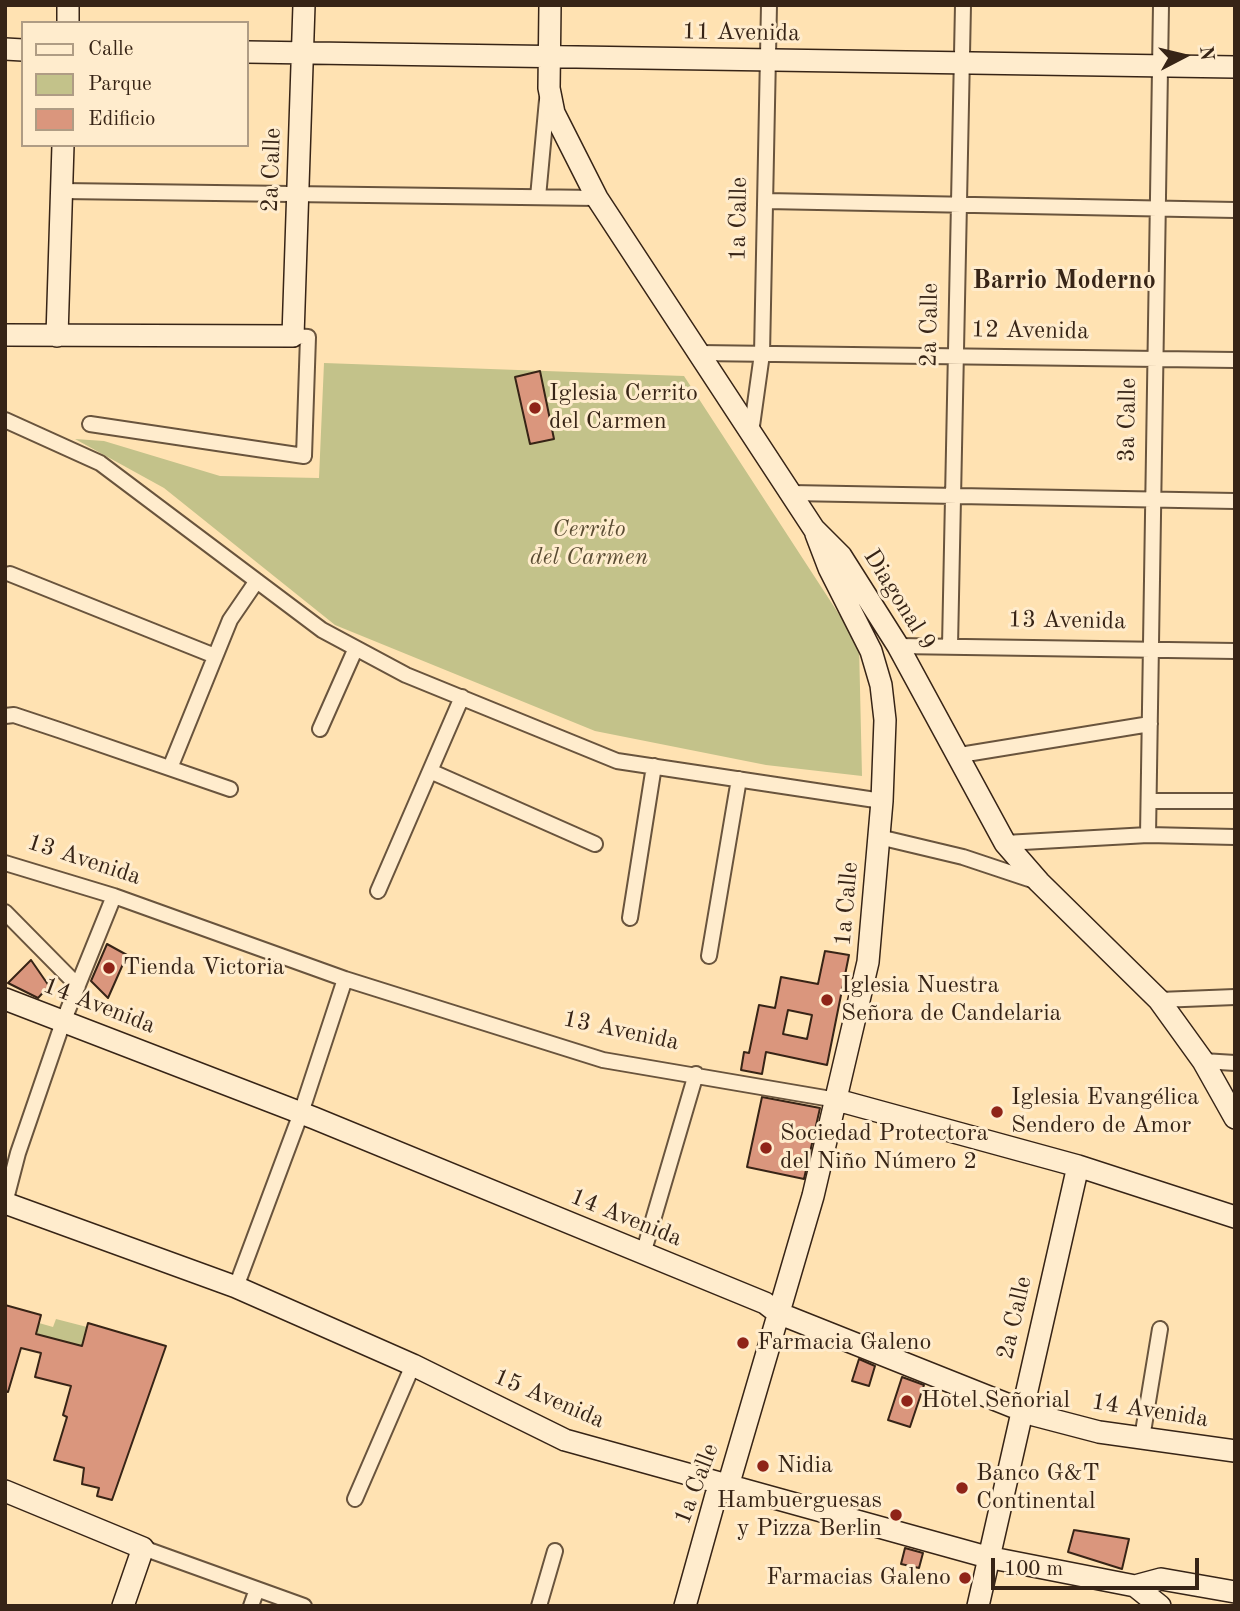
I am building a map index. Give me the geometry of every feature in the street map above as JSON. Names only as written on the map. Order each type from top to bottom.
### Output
[{"type":"street","name":"2a Calle","points":[[90,424],[304,456],[298,192],[304,5]]},
{"type":"street","points":[[538,197],[548,88],[550,5]]},
{"type":"street","name":"1a Calle","points":[[751,433],[762,354],[769,5]]},
{"type":"street","name":"2a Calle","points":[[950,646],[963,5]]},
{"type":"street","name":"3a Calle","points":[[1148,835],[1161,5]]},
{"type":"street","name":"11 Avenida","points":[[248,52],[1235,66]]},
{"type":"street","name":"Diagonal 9","points":[[548,88],[564,136],[597,198],[814,529],[841,556],[898,646],[960,755],[1005,843],[1039,882],[1159,999],[1203,1061],[1235,1118]]},
{"type":"street","points":[[57,335],[63,147]]},
{"type":"street","points":[[62,191],[597,198]]},
{"type":"street","points":[[766,201],[1235,210]]},
{"type":"street","points":[[5,335],[300,336]]},
{"type":"street","name":"12 Avenida","points":[[699,353],[1235,360]]},
{"type":"street","points":[[5,420],[100,463],[322,630],[355,650],[462,697],[617,761],[882,801]]},
{"type":"street","points":[[791,493],[1235,501]]},
{"type":"street","name":"1a Calle","points":[[685,1606],[716,1495],[728,1486],[813,1196],[868,962],[882,801],[885,720],[881,685],[871,651],[829,568],[814,529]]},
{"type":"street","points":[[10,574],[215,656]]},
{"type":"street","points":[[170,768],[230,620],[256,582]]},
{"type":"street","name":"13 Avenida","points":[[898,646],[1235,651]]},
{"type":"street","points":[[320,729],[355,650]]},
{"type":"street","points":[[378,891],[462,697]]},
{"type":"street","points":[[5,716],[14,715],[230,789]]},
{"type":"street","points":[[960,755],[1150,724]]},
{"type":"street","points":[[630,918],[654,766]]},
{"type":"street","points":[[430,771],[595,844]]},
{"type":"street","points":[[709,956],[739,779]]},
{"type":"street","points":[[1149,801],[1235,801]]},
{"type":"street","points":[[1005,843],[1148,835],[1235,837]]},
{"type":"street","points":[[879,837],[963,857],[1039,882]]},
{"type":"street","name":"13 Avenida","points":[[5,863],[114,896],[345,979],[604,1060],[837,1100],[1078,1166],[1235,1217]]},
{"type":"street","points":[[5,1203],[18,1153],[63,1022],[114,896]]},
{"type":"street","points":[[5,912],[78,986]]},
{"type":"street","points":[[236,1287],[301,1113],[345,979]]},
{"type":"street","points":[[1159,999],[1235,997]]},
{"type":"street","name":"14 Avenida","points":[[5,999],[301,1113],[765,1303],[778,1313],[1021,1409],[1099,1432],[1235,1451]]},
{"type":"street","points":[[1203,1061],[1235,1063]]},
{"type":"street","points":[[643,1254],[696,1074]]},
{"type":"street","name":"2a Calle","points":[[978,1606],[1078,1166]]},
{"type":"street","name":"15 Avenida","points":[[5,1203],[236,1287],[413,1365],[565,1440],[987,1557],[1135,1586],[1161,1579],[1235,1592]]},
{"type":"street","points":[[1142,1438],[1160,1329]]},
{"type":"street","points":[[355,1499],[413,1365]]},
{"type":"street","points":[[5,1491],[143,1548],[304,1606]]},
{"type":"street","points":[[123,1606],[143,1548]]},
{"type":"street","points":[[539,1606],[555,1551]]},
{"type":"street","name":"15 Avenida","points":[[1135,1586],[1160,1606]]},
{"type":"street","points":[[251,1606],[257,1589]]},
{"type":"green space","name":"Cerrito del Carmen","points":[[324,363],[684,376],[859,645],[862,776],[766,765],[595,731],[335,625],[164,488],[75,439],[104,441],[220,476],[319,478]]},
{"type":"green space","points":[[56,1319],[87,1327],[79,1357],[63,1341],[47,1337],[32,1349],[39,1323],[53,1327]]},
{"type":"building","name":"Iglesia Cerrito del Carmen","points":[[540,371],[554,439],[530,444],[515,377]]},
{"type":"building","name":"Tienda Victoria","points":[[107,944],[127,955],[108,998],[91,981]]},
{"type":"building","points":[[825,951],[849,955],[827,1065],[766,1052],[762,1074],[741,1070],[744,1052],[749,1053],[759,1005],[775,1008],[781,977],[818,984]],"holes":[[[788,1010],[812,1015],[807,1039],[783,1034]]]},
{"type":"building","points":[[31,960],[49,986],[38,998],[8,983]]},
{"type":"building","name":"Sociedad Protectora del Niño Número 2","points":[[762,1097],[820,1108],[804,1179],[747,1167]]},
{"type":"building","points":[[5,1305],[41,1315],[36,1334],[82,1346],[88,1323],[166,1346],[112,1500],[97,1496],[99,1488],[82,1484],[84,1468],[54,1460],[67,1417],[63,1415],[71,1386],[35,1377],[41,1353],[21,1348],[8,1392],[5,1391]]},
{"type":"building","points":[[859,1359],[875,1366],[869,1386],[852,1381]]},
{"type":"building","name":"Hotel Señorial","points":[[902,1377],[924,1385],[910,1427],[888,1420]]},
{"type":"building","points":[[1074,1530],[1129,1539],[1122,1569],[1068,1552]]},
{"type":"building","points":[[905,1548],[923,1553],[919,1568],[901,1564]]},
{"type":"place","name":"Iglesia Cerrito del Carmen","points":[[535,408]]},
{"type":"place","name":"Tienda Victoria","points":[[109,968]]},
{"type":"place","name":"Iglesia Nuestra Señora de Candelaria","points":[[827,1000]]},
{"type":"place","name":"Iglesia Evangélica Sendero de Amor","points":[[997,1112]]},
{"type":"place","name":"Sociedad Protectora del Niño Número 2","points":[[766,1148]]},
{"type":"place","name":"Farmacia Galeno","points":[[743,1343]]},
{"type":"place","name":"Hotel Señorial","points":[[907,1401]]},
{"type":"place","name":"Nidia","points":[[763,1466]]},
{"type":"place","name":"Banco G&T Continental","points":[[962,1488]]},
{"type":"place","name":"Hambuerguesas y Pizza Berlin","points":[[896,1515]]},
{"type":"place","name":"Farmacias Galeno","points":[[965,1578]]},
{"type":"district","name":"Barrio Moderno","points":[[1064,281]]}]
